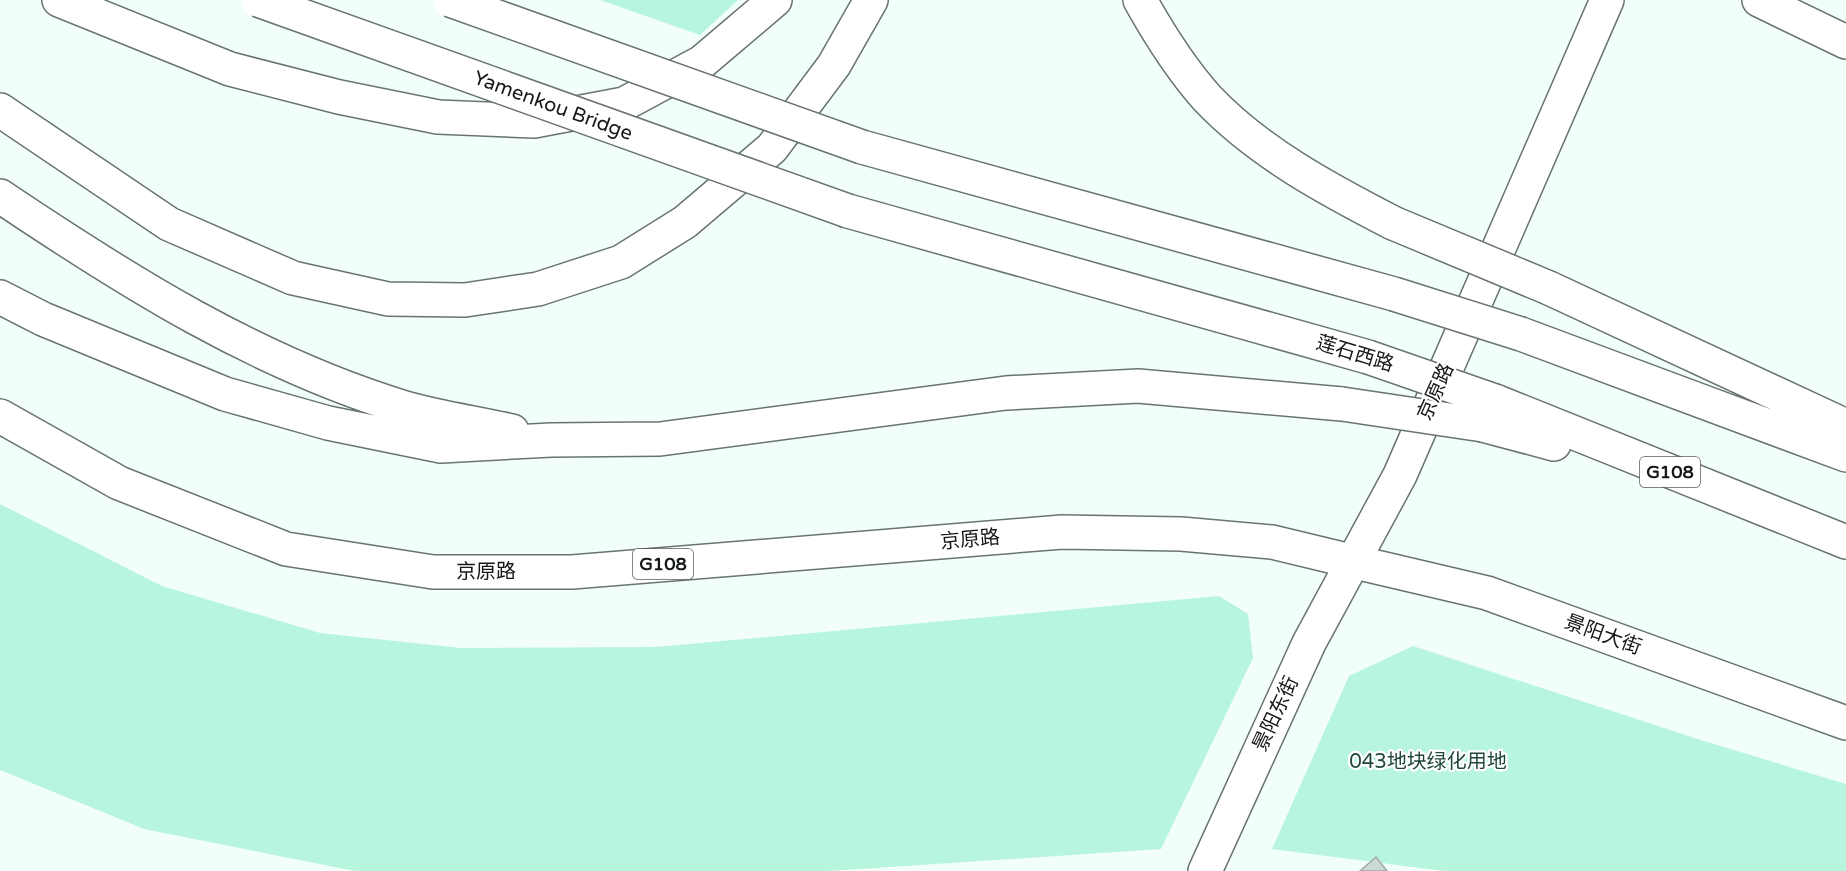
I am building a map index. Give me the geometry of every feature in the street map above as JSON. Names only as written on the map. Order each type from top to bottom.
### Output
[{"type":"main road","points":[[60,0],[230,69],[339,97],[438,117],[534,121],[624,104],[702,62],[775,0]]},
{"type":"main road","name":"Yamenkou Bridge","points":[[258,0],[848,211]]},
{"type":"main road","points":[[450,0],[862,147],[1394,294],[1521,334],[1846,455]]},
{"type":"main road","points":[[11,118],[169,224],[293,278],[388,299],[465,300],[538,289],[621,262],[685,222],[772,148],[834,65],[871,0]]},
{"type":"main road","points":[[1140,0],[1161,37],[1208,98],[1263,146],[1306,175],[1393,223],[1549,288],[1846,426]]},
{"type":"main road","name":"京原路","points":[[0,416],[119,483],[286,549],[432,572],[572,572],[1062,532],[1181,534],[1272,542],[1355,562],[1400,475],[1607,0]]},
{"type":"main road","points":[[1759,0],[1846,42]]},
{"type":"main road","points":[[0,196],[150,293],[217,331],[292,366],[406,408],[551,440]]},
{"type":"main road","name":"莲石西路","points":[[848,211],[1368,357],[1489,413]]},
{"type":"main road","points":[[0,297],[54,324],[225,394],[328,423],[441,446],[551,440],[660,439],[1006,393],[1138,386],[1342,404],[1489,413]]},
{"type":"main road","name":"G108","points":[[1489,413],[1701,484],[1846,542]]},
{"type":"main road","name":"景阳大街","points":[[1355,562],[1487,593],[1846,723]]},
{"type":"main road","name":"景阳东街","points":[[1205,871],[1309,643],[1355,562]]},
{"type":"green space","points":[[600,0],[738,0],[700,35]]},
{"type":"green space","points":[[0,504],[162,586],[320,633],[461,648],[656,647],[1219,596],[1248,614],[1253,658],[1161,849],[830,871],[355,871],[144,829],[0,770]]},
{"type":"green space","name":"043地块绿化用地","points":[[1413,646],[1704,741],[1846,784],[1846,871],[1444,871],[1272,849],[1349,676]]},
{"type":"building","points":[[1376,857],[1387,871],[1360,871]]}]
